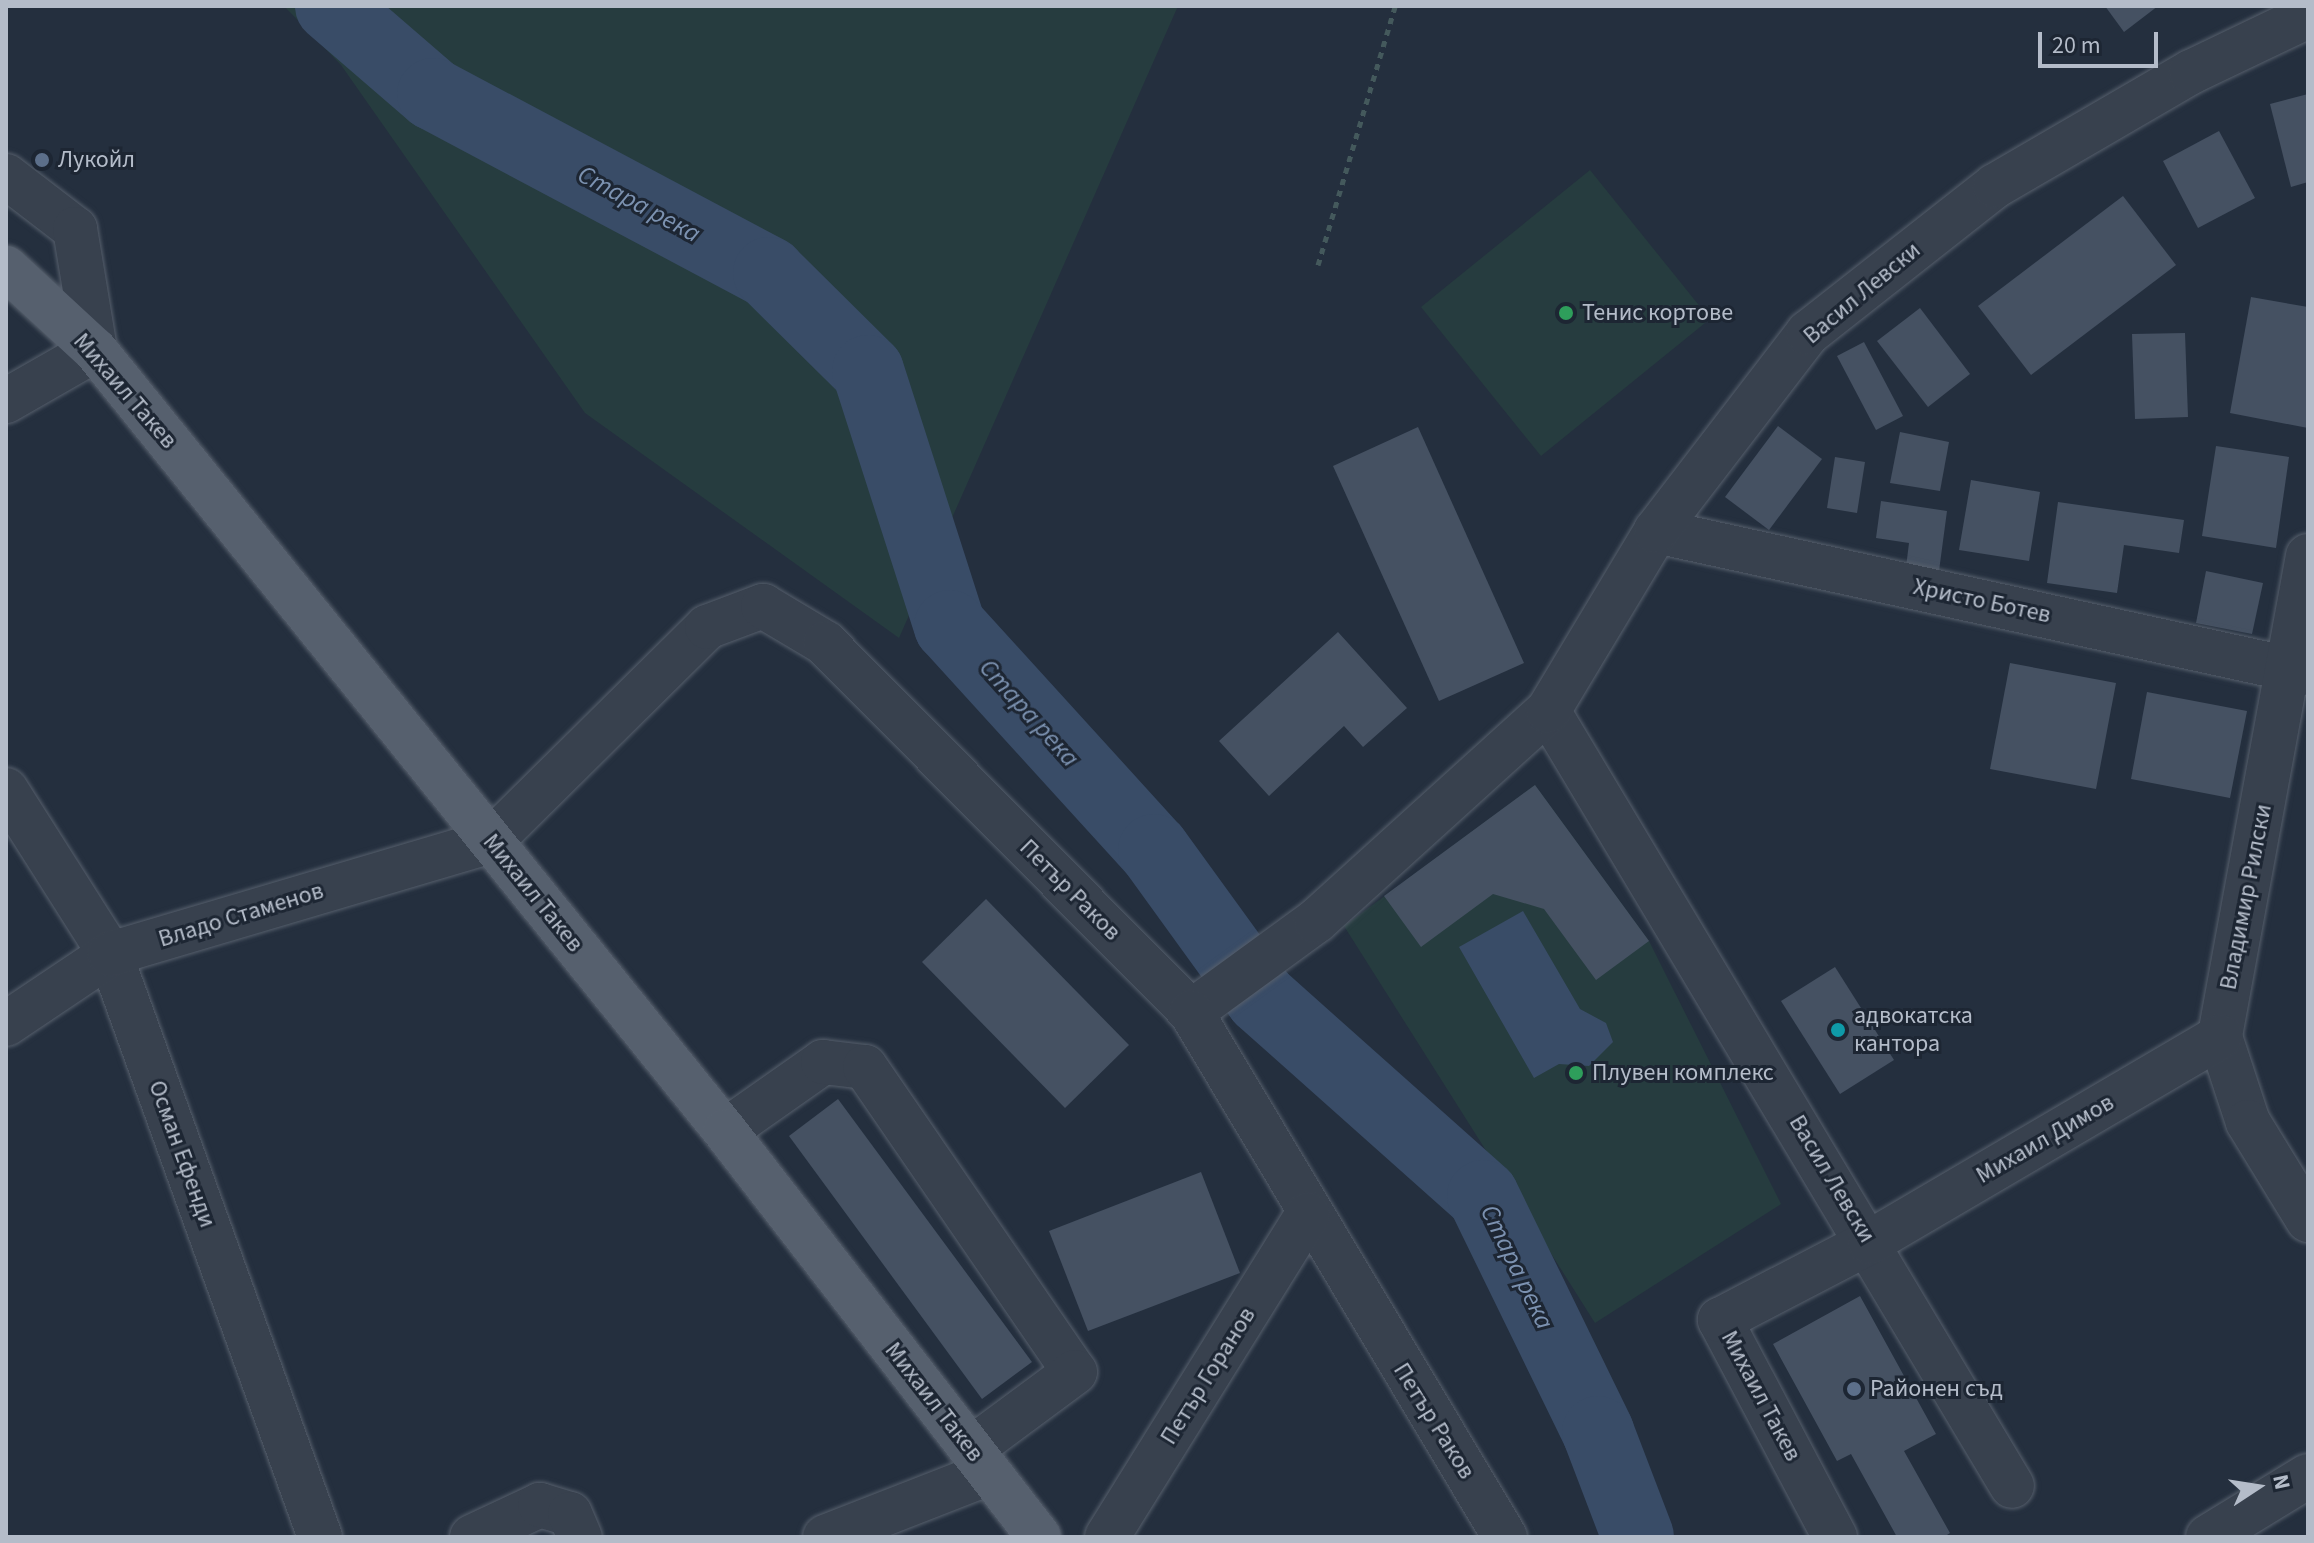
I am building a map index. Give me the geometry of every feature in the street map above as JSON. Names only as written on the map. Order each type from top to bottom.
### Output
[{"type":"main road","name":"Михаил Такев","points":[[6,268],[95,350],[725,1131],[1039,1537]]},
{"type":"street","name":"Васил Левски","points":[[1191,1012],[1316,921],[1548,711],[1656,531],[1808,333],[1995,186],[2191,72],[2308,16]]},
{"type":"street","points":[[6,176],[75,229],[95,350],[6,401]]},
{"type":"street","name":"Христо Ботев","points":[[1656,531],[2298,670]]},
{"type":"street","name":"Владимир Рилски","points":[[2308,556],[2298,670],[2220,1037],[2248,1122],[2308,1220]]},
{"type":"street","name":"Петър Раков","points":[[491,841],[707,627],[763,606],[825,643],[1191,1012],[1308,1214],[1505,1537]]},
{"type":"street","name":"Васил Левски","points":[[1548,711],[1870,1242],[2012,1486]]},
{"type":"street","name":"Осман Ефенди","points":[[6,790],[110,954],[320,1537]]},
{"type":"street","name":"Владо Стаменов","points":[[6,1024],[110,954],[491,841]]},
{"type":"street","name":"Михаил Димов","points":[[1870,1242],[2220,1037]]},
{"type":"street","points":[[725,1131],[823,1062],[865,1067],[1075,1372],[980,1461],[825,1537]]},
{"type":"street","name":"Петър Горанов","points":[[1107,1537],[1308,1214]]},
{"type":"street","name":"Михаил Такев","points":[[1835,1537],[1720,1320],[1870,1242]]},
{"type":"street","points":[[2208,1537],[2308,1476]]},
{"type":"street","points":[[472,1537],[540,1505],[570,1514],[580,1537]]},
{"type":"path","points":[[1318,265],[1395,6]]},
{"type":"green space","points":[[284,6],[1178,6],[899,638],[585,413],[341,65]]},
{"type":"green space","name":"Тенис кортове","points":[[1590,170],[1710,319],[1541,456],[1421,307]]},
{"type":"green space","name":"Плувен комплекс","points":[[1535,785],[1649,941],[1781,1204],[1595,1323],[1344,926]]},
{"type":"water","points":[[1523,911],[1580,1009],[1606,1023],[1613,1042],[1589,1066],[1559,1064],[1534,1078],[1459,947]]},
{"type":"building","points":[[2105,6],[2158,6],[2124,32]]},
{"type":"building","points":[[2308,94],[2308,182],[2291,187],[2270,104]]},
{"type":"building","points":[[2219,131],[2255,198],[2198,228],[2163,161]]},
{"type":"building","points":[[2123,196],[2176,265],[2031,375],[1978,306]]},
{"type":"building","points":[[2251,297],[2308,307],[2308,428],[2230,413]]},
{"type":"building","points":[[1920,308],[1970,374],[1928,407],[1877,341]]},
{"type":"building","points":[[2185,333],[2188,417],[2135,419],[2132,334]]},
{"type":"building","points":[[1864,342],[1903,416],[1876,430],[1837,356]]},
{"type":"building","points":[[1778,426],[1822,459],[1769,530],[1725,497]]},
{"type":"building","points":[[1418,427],[1524,663],[1439,701],[1333,466]]},
{"type":"building","points":[[1900,432],[1949,442],[1940,491],[1890,483]]},
{"type":"building","points":[[2216,446],[2289,457],[2276,548],[2202,536]]},
{"type":"building","points":[[1835,457],[1865,462],[1857,513],[1827,508]]},
{"type":"building","points":[[1971,480],[2040,492],[2029,561],[1959,550]]},
{"type":"building","points":[[1881,501],[1947,511],[1939,571],[1906,567],[1909,543],[1876,538]]},
{"type":"building","points":[[2058,502],[2184,520],[2179,553],[2124,545],[2117,593],[2047,583]]},
{"type":"building","points":[[2206,571],[2263,583],[2252,634],[2196,623]]},
{"type":"building","points":[[1338,632],[1407,708],[1363,747],[1344,726],[1269,796],[1219,741]]},
{"type":"building","points":[[2010,663],[2116,683],[2096,789],[1990,769]]},
{"type":"building","points":[[2147,692],[2247,711],[2230,798],[2131,779]]},
{"type":"building","points":[[1535,785],[1649,941],[1596,980],[1544,909],[1493,894],[1421,947],[1384,896]]},
{"type":"building","points":[[986,899],[1129,1045],[1065,1108],[922,962]]},
{"type":"building","name":"адвокатска кантора","points":[[1835,967],[1894,1060],[1840,1094],[1781,1001]]},
{"type":"building","points":[[838,1099],[1032,1362],[982,1399],[789,1136]]},
{"type":"building","points":[[1201,1172],[1240,1273],[1088,1331],[1049,1231]]},
{"type":"building","name":"Районен съд","points":[[1860,1296],[1936,1434],[1904,1451],[1950,1533],[1944,1537],[1897,1537],[1851,1454],[1837,1461],[1773,1344]]},
{"type":"waterway","name":"Стара река","points":[[331,6],[433,94],[769,273],[868,371],[950,626],[1154,850],[1261,998],[1483,1196],[1598,1432],[1638,1537]]},
{"type":"place","name":"Лукойл","points":[[42,160]]},
{"type":"place","name":"Тенис кортове","points":[[1566,313]]},
{"type":"place","name":"адвокатска кантора","points":[[1838,1030]]},
{"type":"place","name":"Плувен комплекс","points":[[1576,1073]]},
{"type":"place","name":"Районен съд","points":[[1854,1389]]}]
